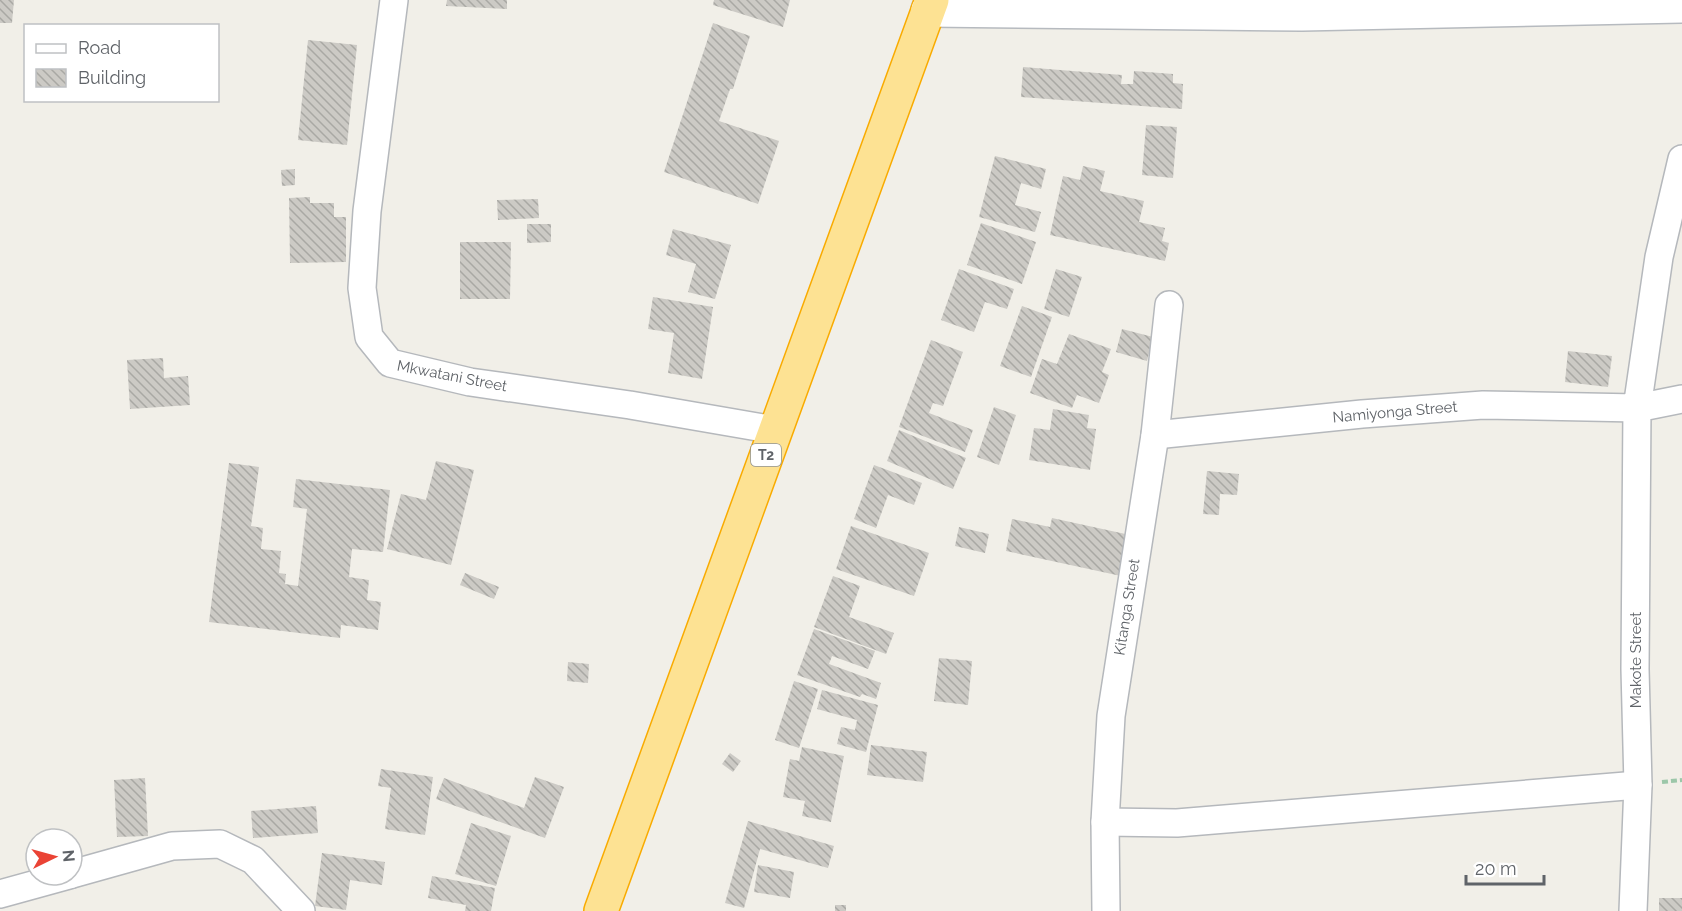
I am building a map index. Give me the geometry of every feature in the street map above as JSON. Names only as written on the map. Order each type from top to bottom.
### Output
[{"type":"highway","name":"T2","points":[[601,911],[930,5]]},
{"type":"street","name":"Mkwatani Street","points":[[394,0],[367,211],[362,288],[369,337],[390,363],[470,382],[630,405],[775,430]]},
{"type":"street","points":[[930,5],[1302,14],[1682,6]]},
{"type":"street","name":"Makote Street","points":[[1633,911],[1638,785],[1635,669],[1637,408],[1659,257],[1682,159]]},
{"type":"street","name":"Kitanga Street","points":[[1106,911],[1105,822],[1111,716],[1155,435],[1169,305]]},
{"type":"street","points":[[1637,408],[1682,399]]},
{"type":"street","name":"Namiyonga Street","points":[[1155,435],[1362,414],[1483,405],[1637,408]]},
{"type":"street","points":[[1105,822],[1177,823],[1638,785]]},
{"type":"street","points":[[84,870],[172,846],[220,844],[253,860],[301,911]]},
{"type":"street","points":[[2,886],[24,882]]},
{"type":"building","points":[[0,0],[14,0],[12,23],[0,23]]},
{"type":"building","points":[[447,0],[507,0],[507,9],[446,6]]},
{"type":"building","points":[[714,0],[790,0],[783,27],[713,5]]},
{"type":"building","points":[[713,23],[750,36],[733,89],[730,89],[719,121],[779,141],[758,204],[664,172]]},
{"type":"building","points":[[308,40],[357,45],[347,145],[298,140]]},
{"type":"building","points":[[1023,67],[1122,75],[1121,84],[1133,84],[1134,71],[1173,74],[1173,83],[1183,84],[1182,109],[1021,97]]},
{"type":"building","points":[[1146,125],[1177,127],[1173,178],[1142,175]]},
{"type":"building","points":[[995,156],[1046,169],[1041,189],[1021,183],[1015,205],[1041,212],[1035,232],[979,217]]},
{"type":"building","points":[[1083,166],[1105,171],[1100,191],[1144,201],[1139,222],[1165,228],[1162,241],[1169,243],[1165,261],[1050,235],[1063,176],[1080,180]]},
{"type":"building","points":[[295,169],[295,185],[282,186],[281,170]]},
{"type":"building","points":[[310,197],[310,203],[334,203],[334,217],[346,217],[346,262],[290,263],[289,198]]},
{"type":"building","points":[[538,199],[539,218],[498,220],[497,200]]},
{"type":"building","points":[[981,223],[1036,242],[1022,284],[967,265]]},
{"type":"building","points":[[527,224],[551,224],[551,242],[527,243]]},
{"type":"building","points":[[673,229],[731,245],[715,299],[688,292],[696,264],[666,255]]},
{"type":"building","points":[[460,242],[511,242],[510,299],[460,299]]},
{"type":"building","points":[[959,269],[1014,289],[1007,309],[985,302],[974,332],[941,320]]},
{"type":"building","points":[[1056,269],[1082,277],[1069,317],[1044,309]]},
{"type":"building","points":[[653,297],[713,307],[702,379],[668,373],[674,333],[648,329]]},
{"type":"building","points":[[1022,306],[1052,317],[1031,377],[1000,366]]},
{"type":"building","points":[[1122,329],[1153,337],[1147,361],[1116,352]]},
{"type":"building","points":[[1069,334],[1111,349],[1102,372],[1109,375],[1099,403],[1077,395],[1072,408],[1030,393],[1042,359],[1057,364]]},
{"type":"building","points":[[931,340],[963,352],[943,406],[933,403],[929,413],[973,430],[965,452],[899,427]]},
{"type":"building","points":[[1568,351],[1612,356],[1608,387],[1565,382]]},
{"type":"building","points":[[163,358],[164,378],[188,376],[190,405],[130,409],[127,360]]},
{"type":"building","points":[[994,407],[1016,415],[999,465],[977,457]]},
{"type":"building","points":[[1053,409],[1089,415],[1087,428],[1096,429],[1090,470],[1029,460],[1034,428],[1050,430]]},
{"type":"building","points":[[899,430],[966,458],[953,489],[887,461]]},
{"type":"building","points":[[436,461],[474,470],[451,565],[387,549],[401,494],[426,500]]},
{"type":"building","points":[[229,463],[259,467],[251,526],[263,528],[261,549],[281,551],[279,573],[286,574],[285,584],[298,586],[307,509],[293,507],[296,479],[390,490],[383,552],[352,549],[349,577],[369,580],[367,600],[381,602],[378,630],[341,625],[340,638],[209,622]]},
{"type":"building","points":[[874,465],[922,483],[914,505],[888,495],[876,528],[854,519]]},
{"type":"building","points":[[1207,471],[1239,474],[1237,495],[1220,494],[1219,515],[1203,514]]},
{"type":"building","points":[[1052,518],[1130,535],[1121,576],[1006,551],[1012,519],[1050,527]]},
{"type":"building","points":[[851,526],[929,553],[914,596],[836,569]]},
{"type":"building","points":[[959,527],[989,534],[985,553],[955,546]]},
{"type":"building","points":[[465,573],[499,587],[494,599],[460,585]]},
{"type":"building","points":[[833,576],[860,586],[849,617],[894,633],[886,654],[814,627]]},
{"type":"building","points":[[814,629],[875,651],[868,669],[832,656],[829,664],[881,683],[876,699],[862,694],[860,697],[797,675]]},
{"type":"building","points":[[939,658],[972,661],[968,705],[934,701]]},
{"type":"building","points":[[568,662],[589,664],[588,683],[567,681]]},
{"type":"building","points":[[794,681],[818,689],[799,748],[775,740]]},
{"type":"building","points":[[822,690],[878,705],[866,752],[837,744],[841,727],[855,730],[857,720],[817,709]]},
{"type":"building","points":[[871,745],[927,752],[923,782],[867,775]]},
{"type":"building","points":[[802,747],[844,756],[831,822],[802,816],[805,801],[783,797],[790,759],[799,761]]},
{"type":"building","points":[[730,753],[741,761],[733,772],[722,764]]},
{"type":"building","points":[[381,769],[433,777],[425,835],[385,829],[391,788],[378,786]]},
{"type":"building","points":[[535,777],[564,787],[545,838],[436,799],[444,778],[524,808]]},
{"type":"building","points":[[145,778],[148,836],[117,837],[114,780]]},
{"type":"building","points":[[316,806],[318,833],[253,838],[251,811]]},
{"type":"building","points":[[748,821],[834,846],[828,868],[760,849],[744,908],[725,903]]},
{"type":"building","points":[[471,823],[511,836],[496,886],[455,874]]},
{"type":"building","points":[[322,853],[385,862],[382,885],[350,880],[346,910],[315,906]]},
{"type":"building","points":[[758,865],[794,872],[790,898],[754,892]]},
{"type":"building","points":[[432,876],[495,888],[491,911],[465,911],[466,905],[428,898]]},
{"type":"building","points":[[1659,898],[1682,898],[1682,911],[1659,911]]},
{"type":"building","points":[[835,905],[846,905],[846,911],[835,911]]}]
